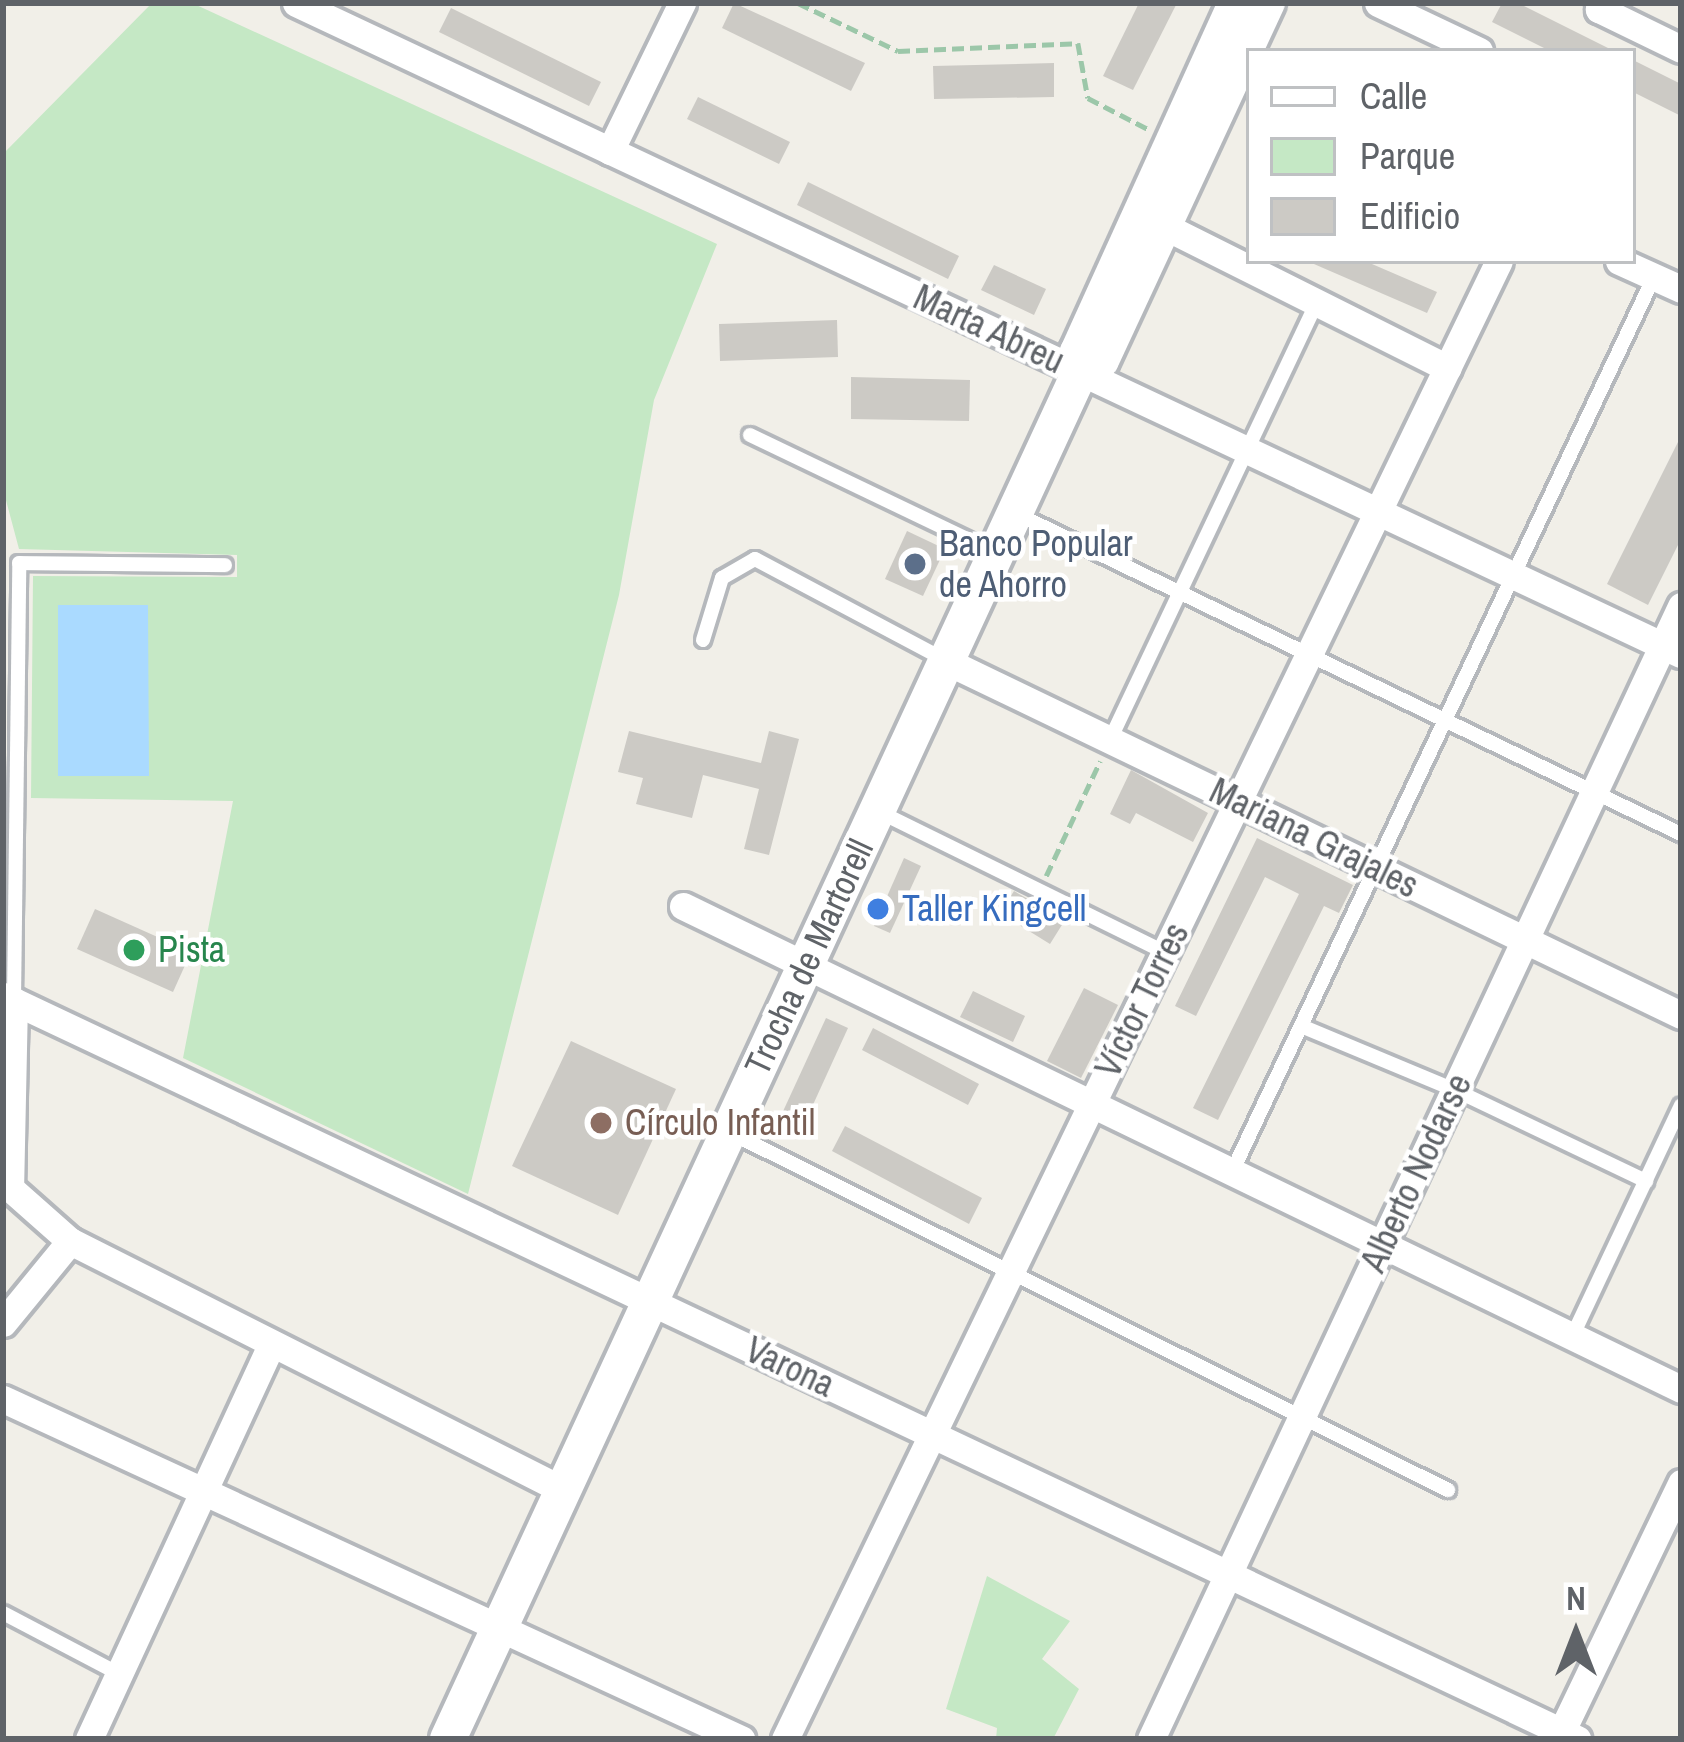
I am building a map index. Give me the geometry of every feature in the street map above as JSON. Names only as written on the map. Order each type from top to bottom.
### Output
[{"type":"street","name":"Marta Abreu","points":[[296,3],[1672,650]]},
{"type":"street","points":[[610,151],[682,3]]},
{"type":"street","name":"Trocha de Martorell","points":[[448,1739],[1080,371],[1101,360],[1152,220],[1173,141],[1228,84],[1236,3]]},
{"type":"street","name":"Trocha de Martorell","points":[[1152,220],[1268,3]]},
{"type":"street","points":[[1378,3],[1473,48]]},
{"type":"street","points":[[1600,6],[1681,49]]},
{"type":"street","points":[[1152,220],[1447,368]]},
{"type":"street","name":"Víctor Torres","points":[[785,1739],[1497,264]]},
{"type":"street","points":[[1626,264],[1681,289]]},
{"type":"street","name":"Alberto Nodarse","points":[[1151,1739],[1594,791],[1672,650],[1681,606]]},
{"type":"street","name":"Mariana Grajales","points":[[946,661],[1681,1015]]},
{"type":"street","points":[[683,906],[1681,1390]]},
{"type":"street","points":[[9,998],[7,1192],[70,1241],[563,1490]]},
{"type":"street","name":"Varona","points":[[9,998],[1566,1737]]},
{"type":"street","points":[[3,1323],[70,1241]]},
{"type":"street","points":[[89,1739],[271,1346]]},
{"type":"street","points":[[3,1399],[741,1739]]},
{"type":"street","points":[[1566,1737],[1681,1483]]},
{"type":"lane","points":[[1232,1172],[1654,277]]},
{"type":"lane","points":[[1110,740],[1317,303]]},
{"type":"lane","points":[[750,435],[996,553]]},
{"type":"lane","points":[[1015,512],[1681,834]]},
{"type":"lane","points":[[703,640],[722,578],[755,559],[946,661]]},
{"type":"lane","points":[[9,998],[19,563],[225,565]]},
{"type":"lane","points":[[877,811],[1165,952]]},
{"type":"lane","points":[[1301,1026],[1455,1090],[1646,1181]]},
{"type":"lane","points":[[1572,1337],[1681,1105]]},
{"type":"lane","points":[[728,1132],[1448,1490]]},
{"type":"lane","points":[[3,1613],[119,1674]]},
{"type":"path","points":[[798,3],[898,52],[1078,43],[1088,98],[1173,141]]},
{"type":"path","points":[[1038,891],[1110,740]]},
{"type":"green space","points":[[152,3],[192,3],[717,244],[654,400],[619,595],[468,1194],[183,1058],[233,801],[31,798],[33,576],[237,577],[237,555],[19,549],[3,489],[3,154]]},
{"type":"green space","points":[[987,1576],[1070,1621],[1042,1659],[1079,1689],[1053,1739],[996,1739],[997,1728],[946,1709]]},
{"type":"water","points":[[58,605],[148,605],[149,776],[58,776]]},
{"type":"building","points":[[734,3],[865,63],[851,91],[722,28]]},
{"type":"building","points":[[1139,3],[1177,3],[1133,90],[1103,76]]},
{"type":"building","points":[[1502,3],[1518,3],[1608,48],[1544,48],[1492,22]]},
{"type":"building","points":[[451,8],[601,82],[589,106],[439,32]]},
{"type":"building","points":[[1636,62],[1681,84],[1681,116],[1636,94]]},
{"type":"building","points":[[1054,63],[1054,97],[934,99],[933,66]]},
{"type":"building","points":[[698,97],[790,142],[779,164],[687,119]]},
{"type":"building","points":[[808,182],[959,256],[948,279],[797,205]]},
{"type":"building","points":[[1314,264],[1372,264],[1437,292],[1427,313]]},
{"type":"building","points":[[994,265],[1046,289],[1034,315],[981,290]]},
{"type":"building","points":[[837,320],[838,357],[720,361],[719,324]]},
{"type":"building","points":[[851,377],[970,380],[969,421],[851,419]]},
{"type":"building","points":[[1681,436],[1681,539],[1648,605],[1607,584]]},
{"type":"building","name":"Banco Popular de Ahorro","points":[[907,531],[945,549],[923,596],[885,579]]},
{"type":"building","points":[[629,731],[761,763],[769,731],[799,739],[769,855],[744,849],[759,789],[703,775],[692,818],[636,804],[643,778],[618,772]]},
{"type":"building","points":[[1131,770],[1208,813],[1193,842],[1136,813],[1130,824],[1110,814]]},
{"type":"building","points":[[1257,838],[1353,885],[1339,913],[1324,906],[1218,1120],[1193,1108],[1299,894],[1265,877],[1196,1016],[1175,1006]]},
{"type":"building","points":[[904,858],[921,866],[890,933],[874,926]]},
{"type":"building","points":[[1014,891],[1065,920],[1050,944],[1000,913]]},
{"type":"building","name":"Pista","points":[[95,909],[191,952],[173,992],[77,949]]},
{"type":"building","points":[[1084,988],[1118,1005],[1081,1078],[1047,1061]]},
{"type":"building","points":[[973,991],[1025,1016],[1013,1042],[960,1017]]},
{"type":"building","points":[[826,1018],[848,1028],[801,1131],[779,1120]]},
{"type":"building","points":[[873,1028],[979,1084],[968,1105],[862,1050]]},
{"type":"building","points":[[571,1041],[676,1089],[618,1215],[512,1166]]},
{"type":"building","points":[[845,1126],[982,1198],[969,1224],[832,1151]]},
{"type":"place","name":"Banco Popular de Ahorro","points":[[915,564]]},
{"type":"place","name":"Taller Kingcell","points":[[878,909]]},
{"type":"place","name":"Pista","points":[[134,950]]},
{"type":"place","name":"Círculo Infantil","points":[[601,1123]]}]
